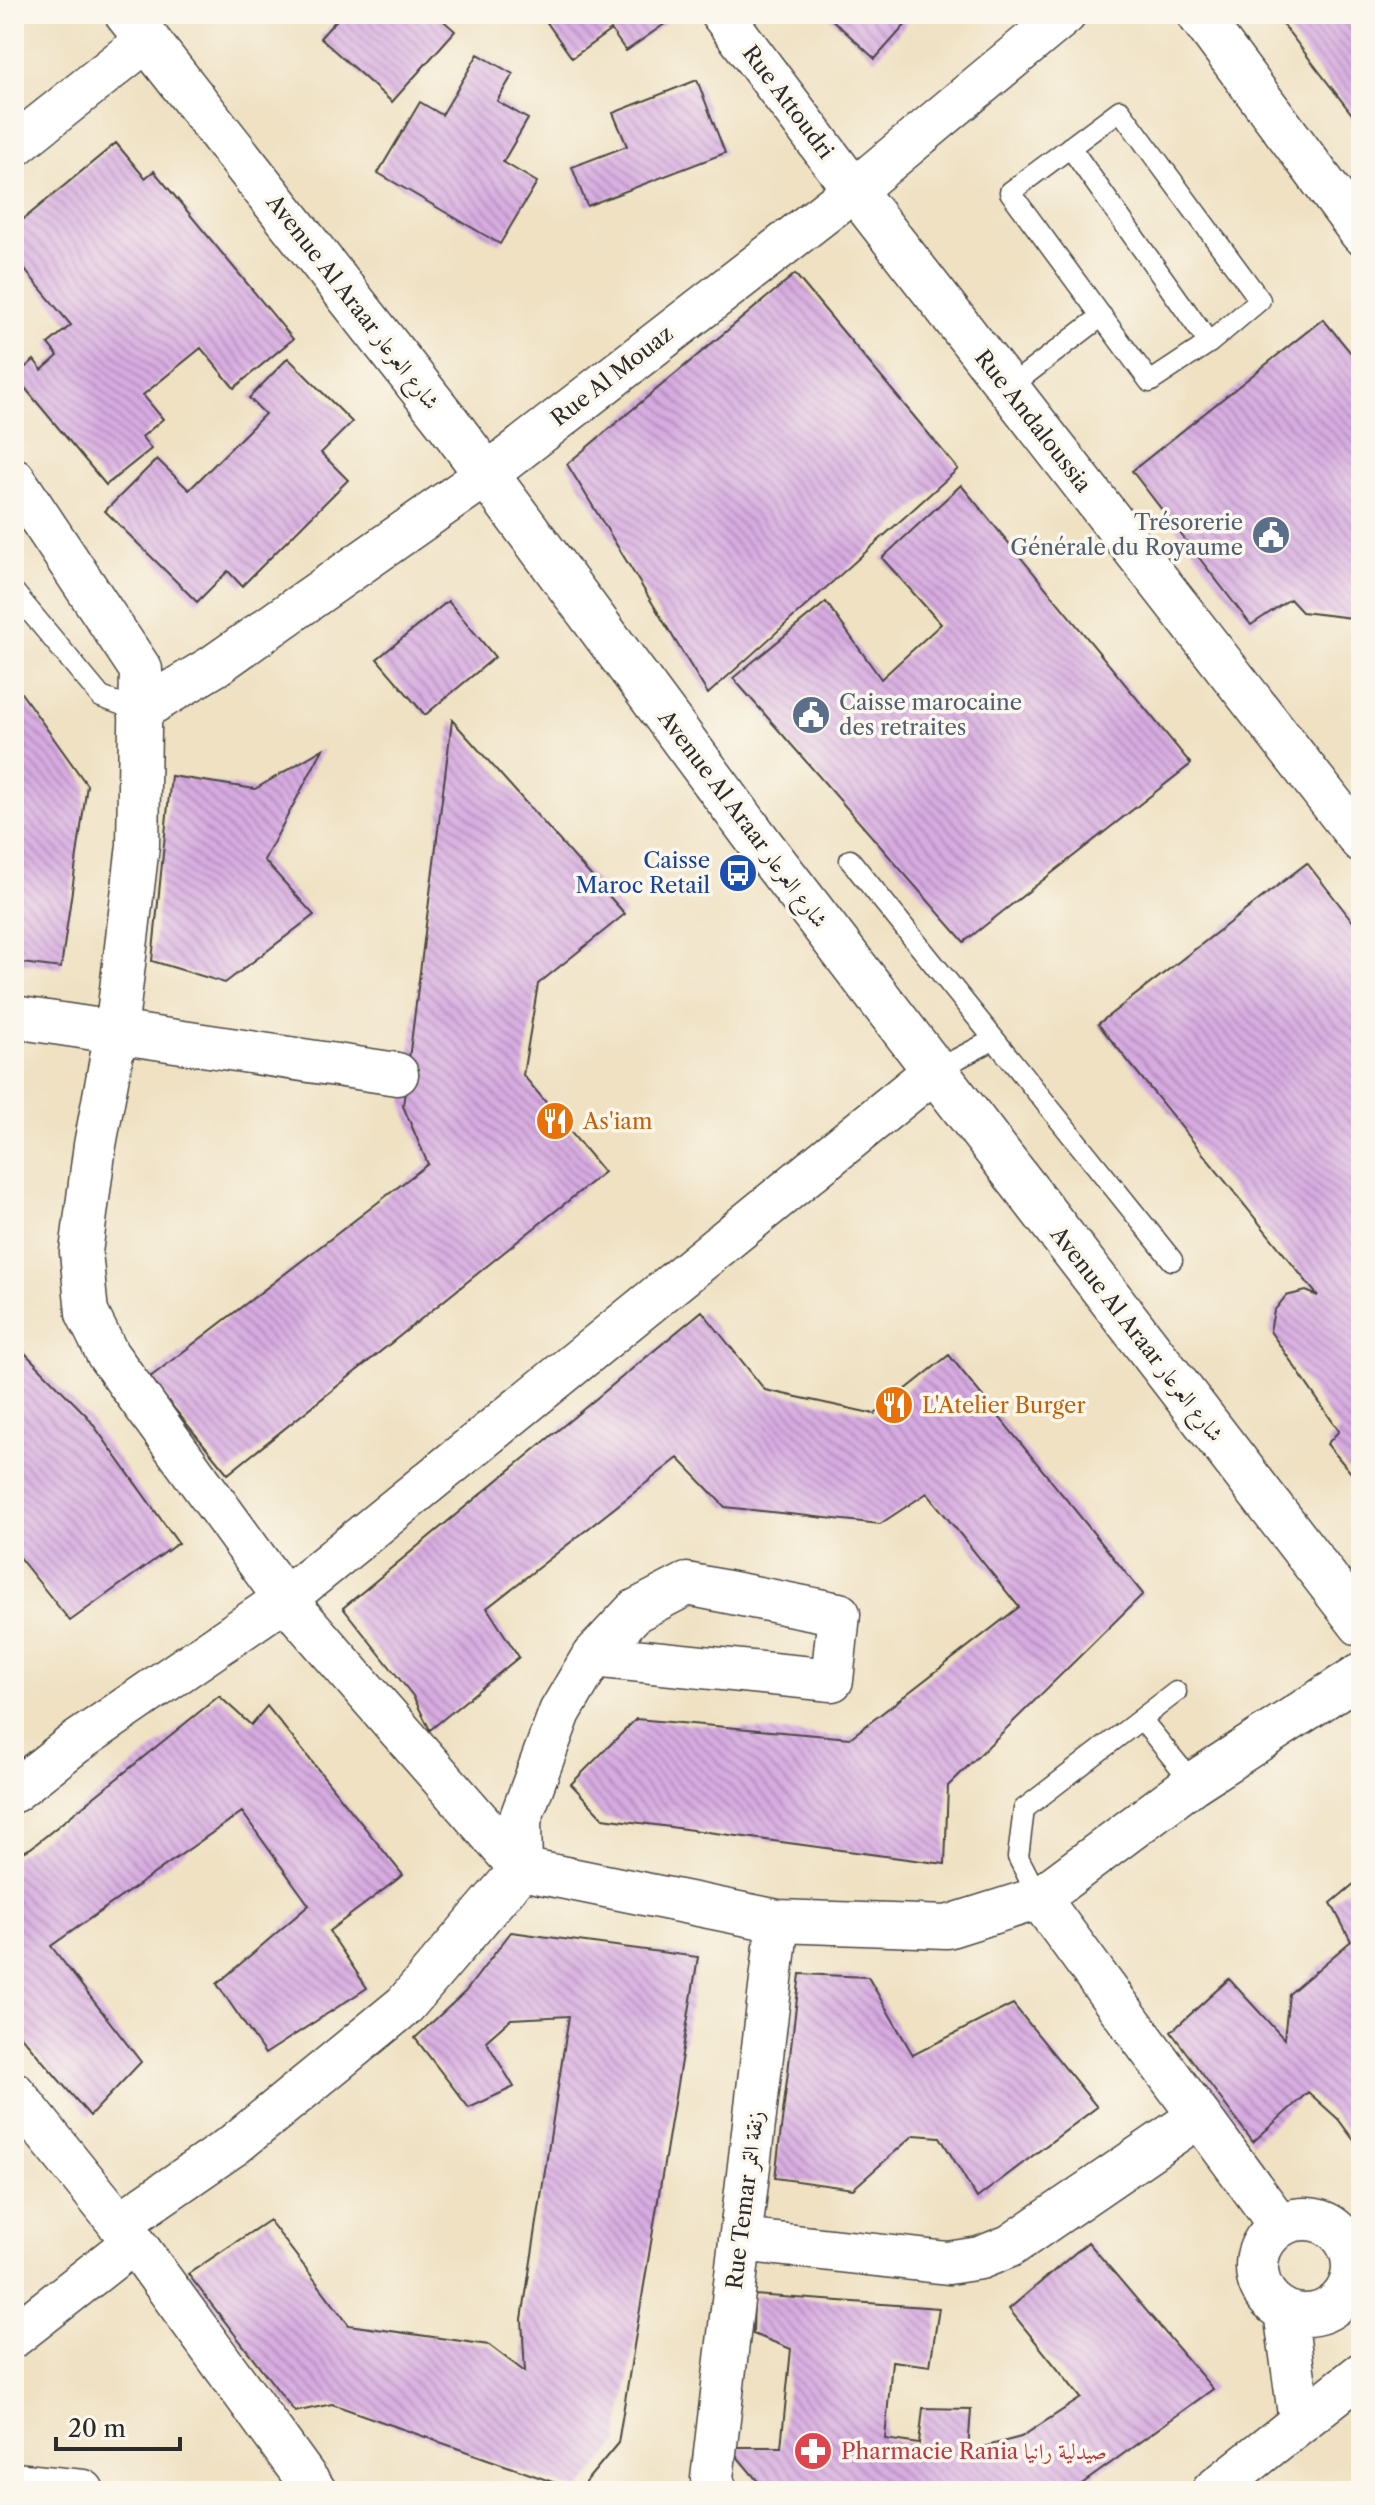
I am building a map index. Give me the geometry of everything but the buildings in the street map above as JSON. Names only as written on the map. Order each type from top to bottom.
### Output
[{"type":"street","name":"Rue Attoudri","points":[[722,14],[854,190]]},
{"type":"street","name":"Rue Al Mouaz","points":[[139,711],[214,666],[486,475],[854,190],[1065,14]]},
{"type":"street","points":[[1198,14],[1361,233]]},
{"type":"street","points":[[14,146],[137,27]]},
{"type":"street","name":"Avenue Al Araar شارع العرعار","points":[[137,27],[486,475],[934,1071],[1361,1624]]},
{"type":"street","name":"Rue Andaloussia","points":[[854,190],[1361,841]]},
{"type":"street","points":[[16,487],[141,670],[138,845],[116,1032],[95,1145],[81,1252],[87,1313],[108,1355],[285,1599],[521,1869],[778,1921],[947,1927],[1039,1898],[1193,1783],[1361,1674]]},
{"type":"street","points":[[14,1017],[397,1074]]},
{"type":"street","points":[[14,1791],[74,1744],[285,1599],[934,1071]]},
{"type":"street","points":[[14,2336],[126,2233],[405,2005],[521,1869],[520,1820],[560,1712],[593,1656],[635,1611],[687,1584],[839,1614],[832,1680],[593,1656]]},
{"type":"street","points":[[1039,1898],[1280,2226]]},
{"type":"street","name":"Rue Temar زنقة التمر","points":[[710,2487],[778,1921]]},
{"type":"street","points":[[14,2093],[126,2233],[315,2491]]},
{"type":"street","points":[[740,2240],[948,2263],[980,2258],[1010,2246],[1198,2117]]},
{"type":"street","points":[[1310,2219],[1325,2223],[1338,2232],[1357,2261],[1346,2293],[1334,2306],[1319,2313],[1302,2315],[1285,2311],[1263,2291],[1257,2263],[1260,2248],[1280,2226],[1310,2219]]},
{"type":"street","points":[[1285,2311],[1300,2422]]},
{"type":"street","points":[[1213,2491],[1361,2374]]},
{"type":"street","points":[[20,2486],[83,2491]]},
{"type":"lane","points":[[1120,110],[1260,300],[1209,343],[1150,382],[1102,316],[1010,192],[1120,110]]},
{"type":"lane","points":[[1070,147],[1209,343]]},
{"type":"lane","points":[[1008,388],[1102,316]]},
{"type":"lane","points":[[14,592],[101,697],[139,711]]},
{"type":"lane","points":[[850,860],[1172,1260]]},
{"type":"lane","points":[[934,1071],[993,1040]]},
{"type":"lane","points":[[1039,1898],[1018,1857],[1024,1809],[1176,1692]]},
{"type":"lane","points":[[1141,1719],[1193,1783]]},
{"type":"place","name":"Trésorerie Générale du Royaume","points":[[1271,535]]},
{"type":"place","name":"Caisse marocaine des retraites","points":[[811,715]]},
{"type":"place","name":"Caisse Maroc Retail","points":[[738,873]]},
{"type":"place","name":"As'iam","points":[[555,1121]]},
{"type":"place","name":"L'Atelier Burger","points":[[894,1405]]},
{"type":"place","name":"Pharmacie Rania صيدلية رانيا","points":[[813,2451]]}]
